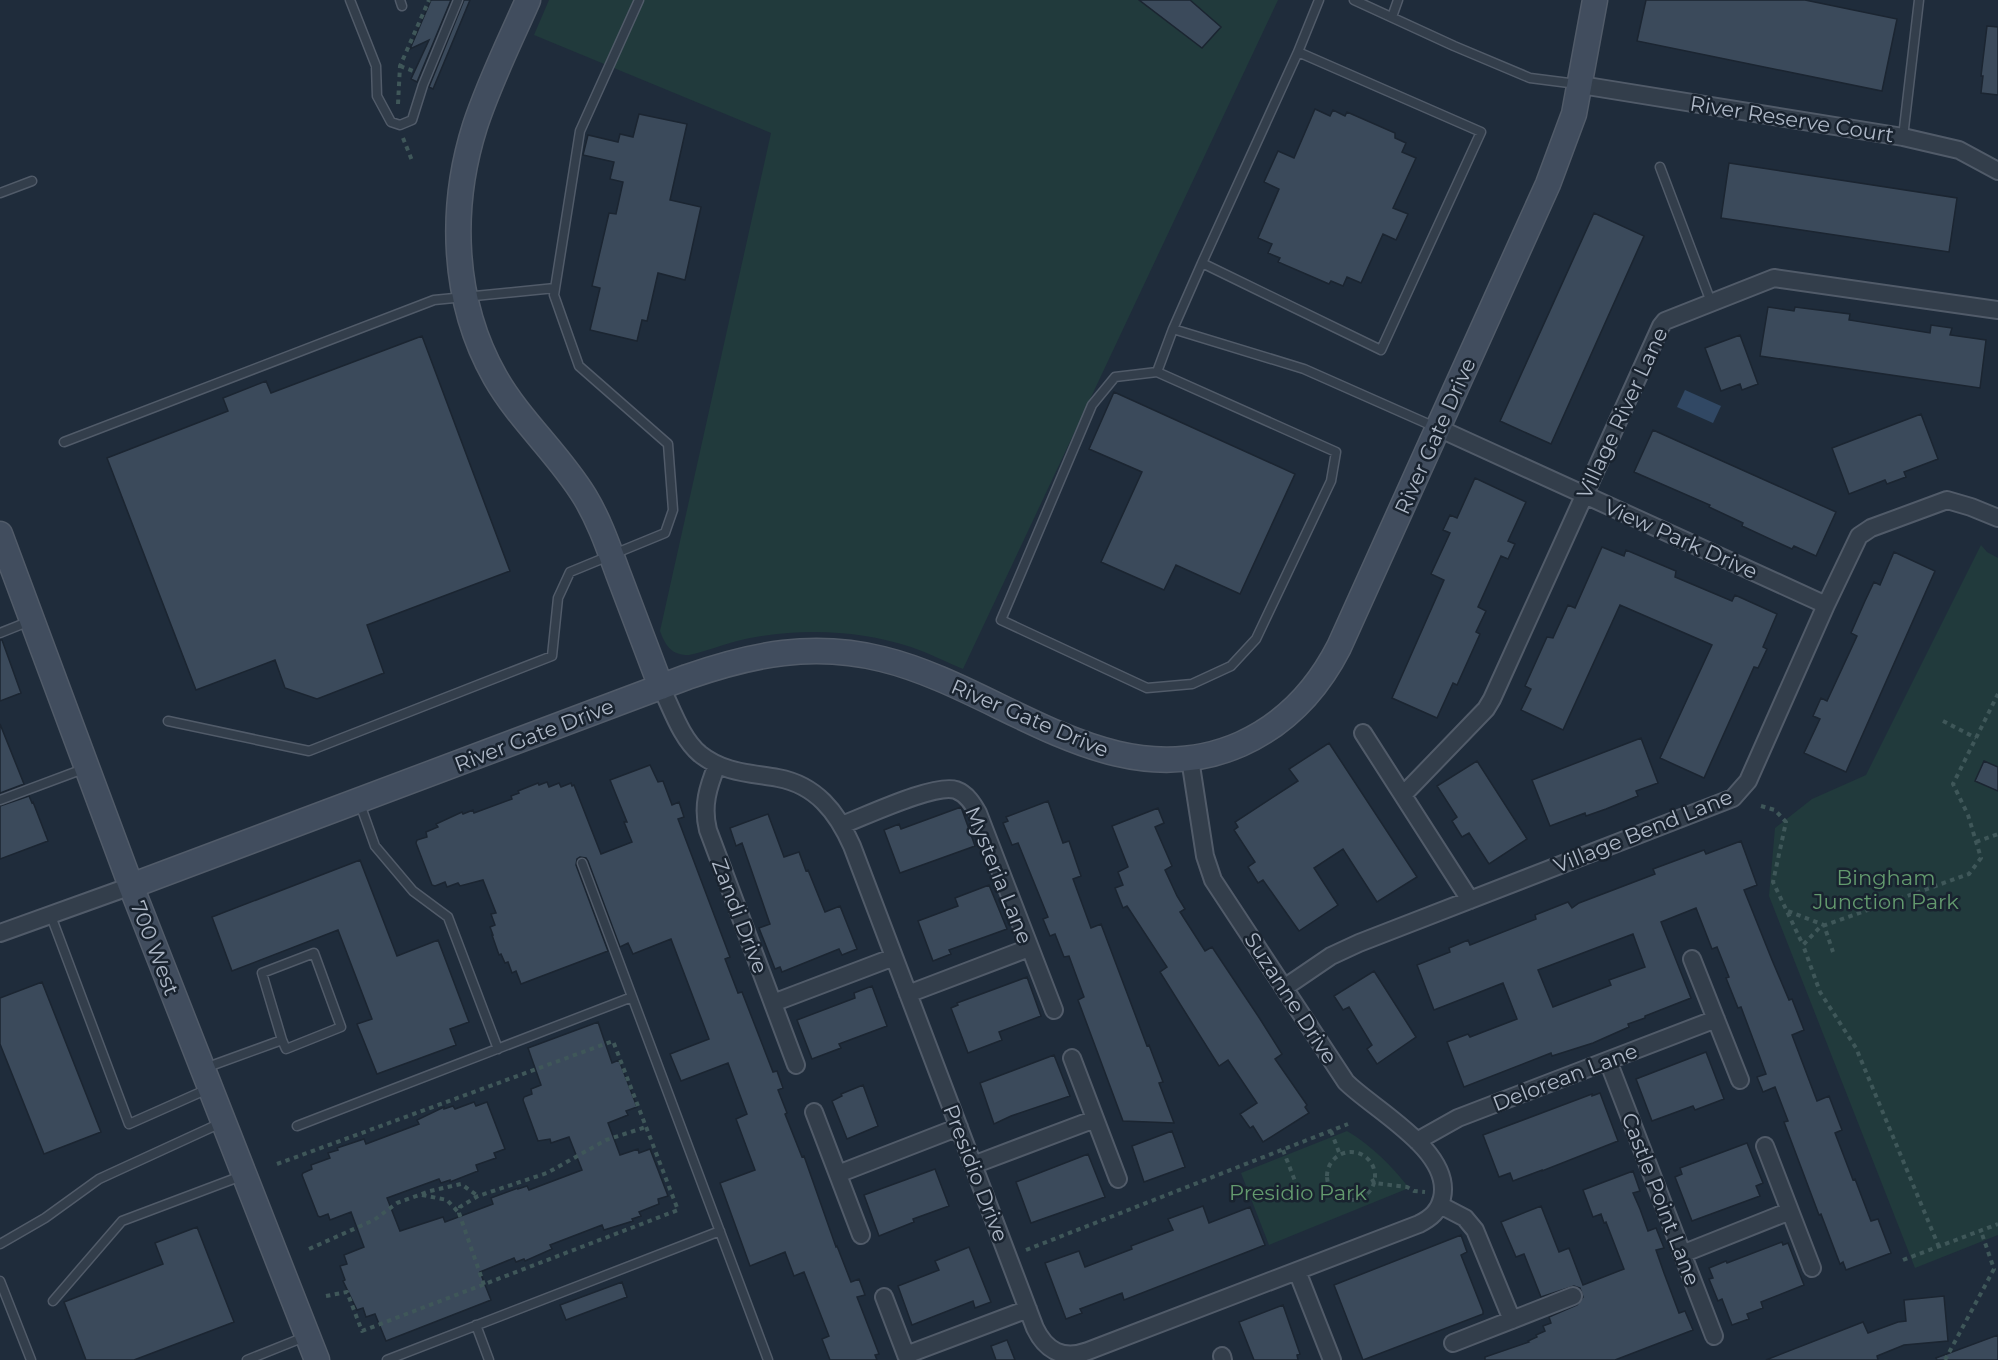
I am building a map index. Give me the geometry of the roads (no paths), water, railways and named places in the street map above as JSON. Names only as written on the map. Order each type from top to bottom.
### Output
[{"type":"street","points":[[528,0],[486,98],[464,168],[459,208],[458,244],[465,296],[477,337],[494,375],[518,412],[585,498],[602,531],[661,687]]},
{"type":"street","name":"River Gate Drive","points":[[131,886],[721,665],[765,654],[811,651],[858,654],[911,668],[1073,740],[1104,751],[1149,760],[1190,759],[1224,750],[1267,730],[1295,708],[1316,685],[1339,648],[1548,184],[1569,130],[1581,85],[1595,0]]},
{"type":"street","name":"River Reserve Court","points":[[1581,85],[1904,137],[1959,150],[1998,171]]},
{"type":"street","name":"Village River Lane","points":[[1403,795],[1486,709],[1492,699],[1661,326],[1671,317],[1768,279],[1780,278],[1998,310]]},
{"type":"street","name":"View Park Drive","points":[[1438,428],[1826,604]]},
{"type":"street","name":"Village Bend Lane","points":[[1284,988],[1345,949],[1733,798],[1748,781],[1826,604],[1859,536],[1871,528],[1947,500],[1964,504],[1998,518]]},
{"type":"street","name":"700 West","points":[[0,534],[131,886],[317,1360]]},
{"type":"street","name":"Presidio Drive","points":[[661,687],[684,734],[698,752],[717,765],[745,774],[778,778],[803,786],[823,800],[833,810],[842,825],[1035,1328],[1042,1341],[1057,1357],[1088,1351],[1419,1224],[1432,1216],[1440,1204]]},
{"type":"street","points":[[1363,733],[1470,900]]},
{"type":"street","name":"Suzanne Drive","points":[[1190,759],[1209,872],[1346,1082],[1417,1141],[1434,1161],[1444,1187],[1440,1204]]},
{"type":"street","name":"Zandi Drive","points":[[717,765],[706,794],[705,820],[796,1065]]},
{"type":"street","name":"Mysteria Lane","points":[[842,825],[933,790],[949,789],[964,795],[978,813],[1054,1010]]},
{"type":"street","points":[[0,933],[131,886]]},
{"type":"street","points":[[908,994],[1029,948]]},
{"type":"street","points":[[773,1003],[894,957]]},
{"type":"street","points":[[1692,959],[1740,1080]]},
{"type":"street","name":"Delorean Lane","points":[[1417,1141],[1458,1118],[1716,1020]]},
{"type":"street","points":[[1072,1058],[1118,1179]]},
{"type":"street","name":"Castle Point Lane","points":[[1608,1061],[1714,1336]]},
{"type":"street","points":[[814,1112],[861,1235]]},
{"type":"street","points":[[973,1165],[1095,1119]]},
{"type":"street","points":[[838,1174],[959,1127]]},
{"type":"street","points":[[1765,1146],[1812,1268]]},
{"type":"street","points":[[1440,1204],[1465,1218],[1476,1230],[1512,1320]]},
{"type":"street","points":[[1682,1254],[1790,1211]]},
{"type":"street","points":[[1297,1270],[1332,1360]]},
{"type":"street","points":[[1453,1343],[1573,1296]]},
{"type":"street","points":[[884,1297],[907,1358],[1028,1309]]},
{"type":"lane","points":[[350,0],[376,66],[377,96],[391,122],[400,125],[412,120],[423,85],[458,0]]},
{"type":"lane","points":[[168,722],[309,751],[552,656],[558,598],[570,572],[665,533],[673,510],[668,444],[579,366],[554,295],[580,131],[639,0]]},
{"type":"lane","points":[[1157,372],[1173,328],[1298,52],[1319,0]]},
{"type":"lane","points":[[1354,0],[1530,78],[1581,85]]},
{"type":"lane","points":[[1392,17],[1398,0]]},
{"type":"lane","points":[[1904,137],[1919,0]]},
{"type":"lane","points":[[1202,263],[1381,350],[1481,132],[1298,52]]},
{"type":"lane","points":[[1660,167],[1711,302]]},
{"type":"lane","points":[[0,194],[32,181]]},
{"type":"lane","points":[[64,442],[434,300],[555,288]]},
{"type":"lane","points":[[1173,328],[1304,369],[1438,428]]},
{"type":"lane","points":[[1157,372],[1336,452],[1331,481],[1256,639],[1231,666],[1192,684],[1147,688],[1000,620],[1092,405],[1115,377],[1157,372]]},
{"type":"lane","points":[[0,633],[32,620]]},
{"type":"lane","points":[[0,800],[87,768]]},
{"type":"lane","points":[[360,801],[375,846],[413,891],[448,917],[498,1048]]},
{"type":"lane","points":[[582,863],[768,1360]]},
{"type":"lane","points":[[51,915],[129,1124],[236,1058],[282,1040]]},
{"type":"lane","points":[[314,953],[341,1027],[286,1049],[282,1040],[262,973],[314,953]]},
{"type":"lane","points":[[297,1126],[632,997]]},
{"type":"lane","points":[[0,1244],[45,1218],[99,1179],[223,1122]]},
{"type":"lane","points":[[53,1301],[122,1221],[244,1175]]},
{"type":"lane","points":[[387,1360],[720,1231]]},
{"type":"lane","points":[[0,1281],[31,1360]]},
{"type":"lane","points":[[476,1325],[489,1360]]},
{"type":"lane","points":[[247,1360],[307,1336]]},
{"type":"water","points":[[1685,390],[1721,406],[1713,423],[1677,407]]},
{"type":"park label","name":"Bingham Junction Park","points":[[1886,889]]},
{"type":"park label","name":"Presidio Park","points":[[1298,1192]]}]
